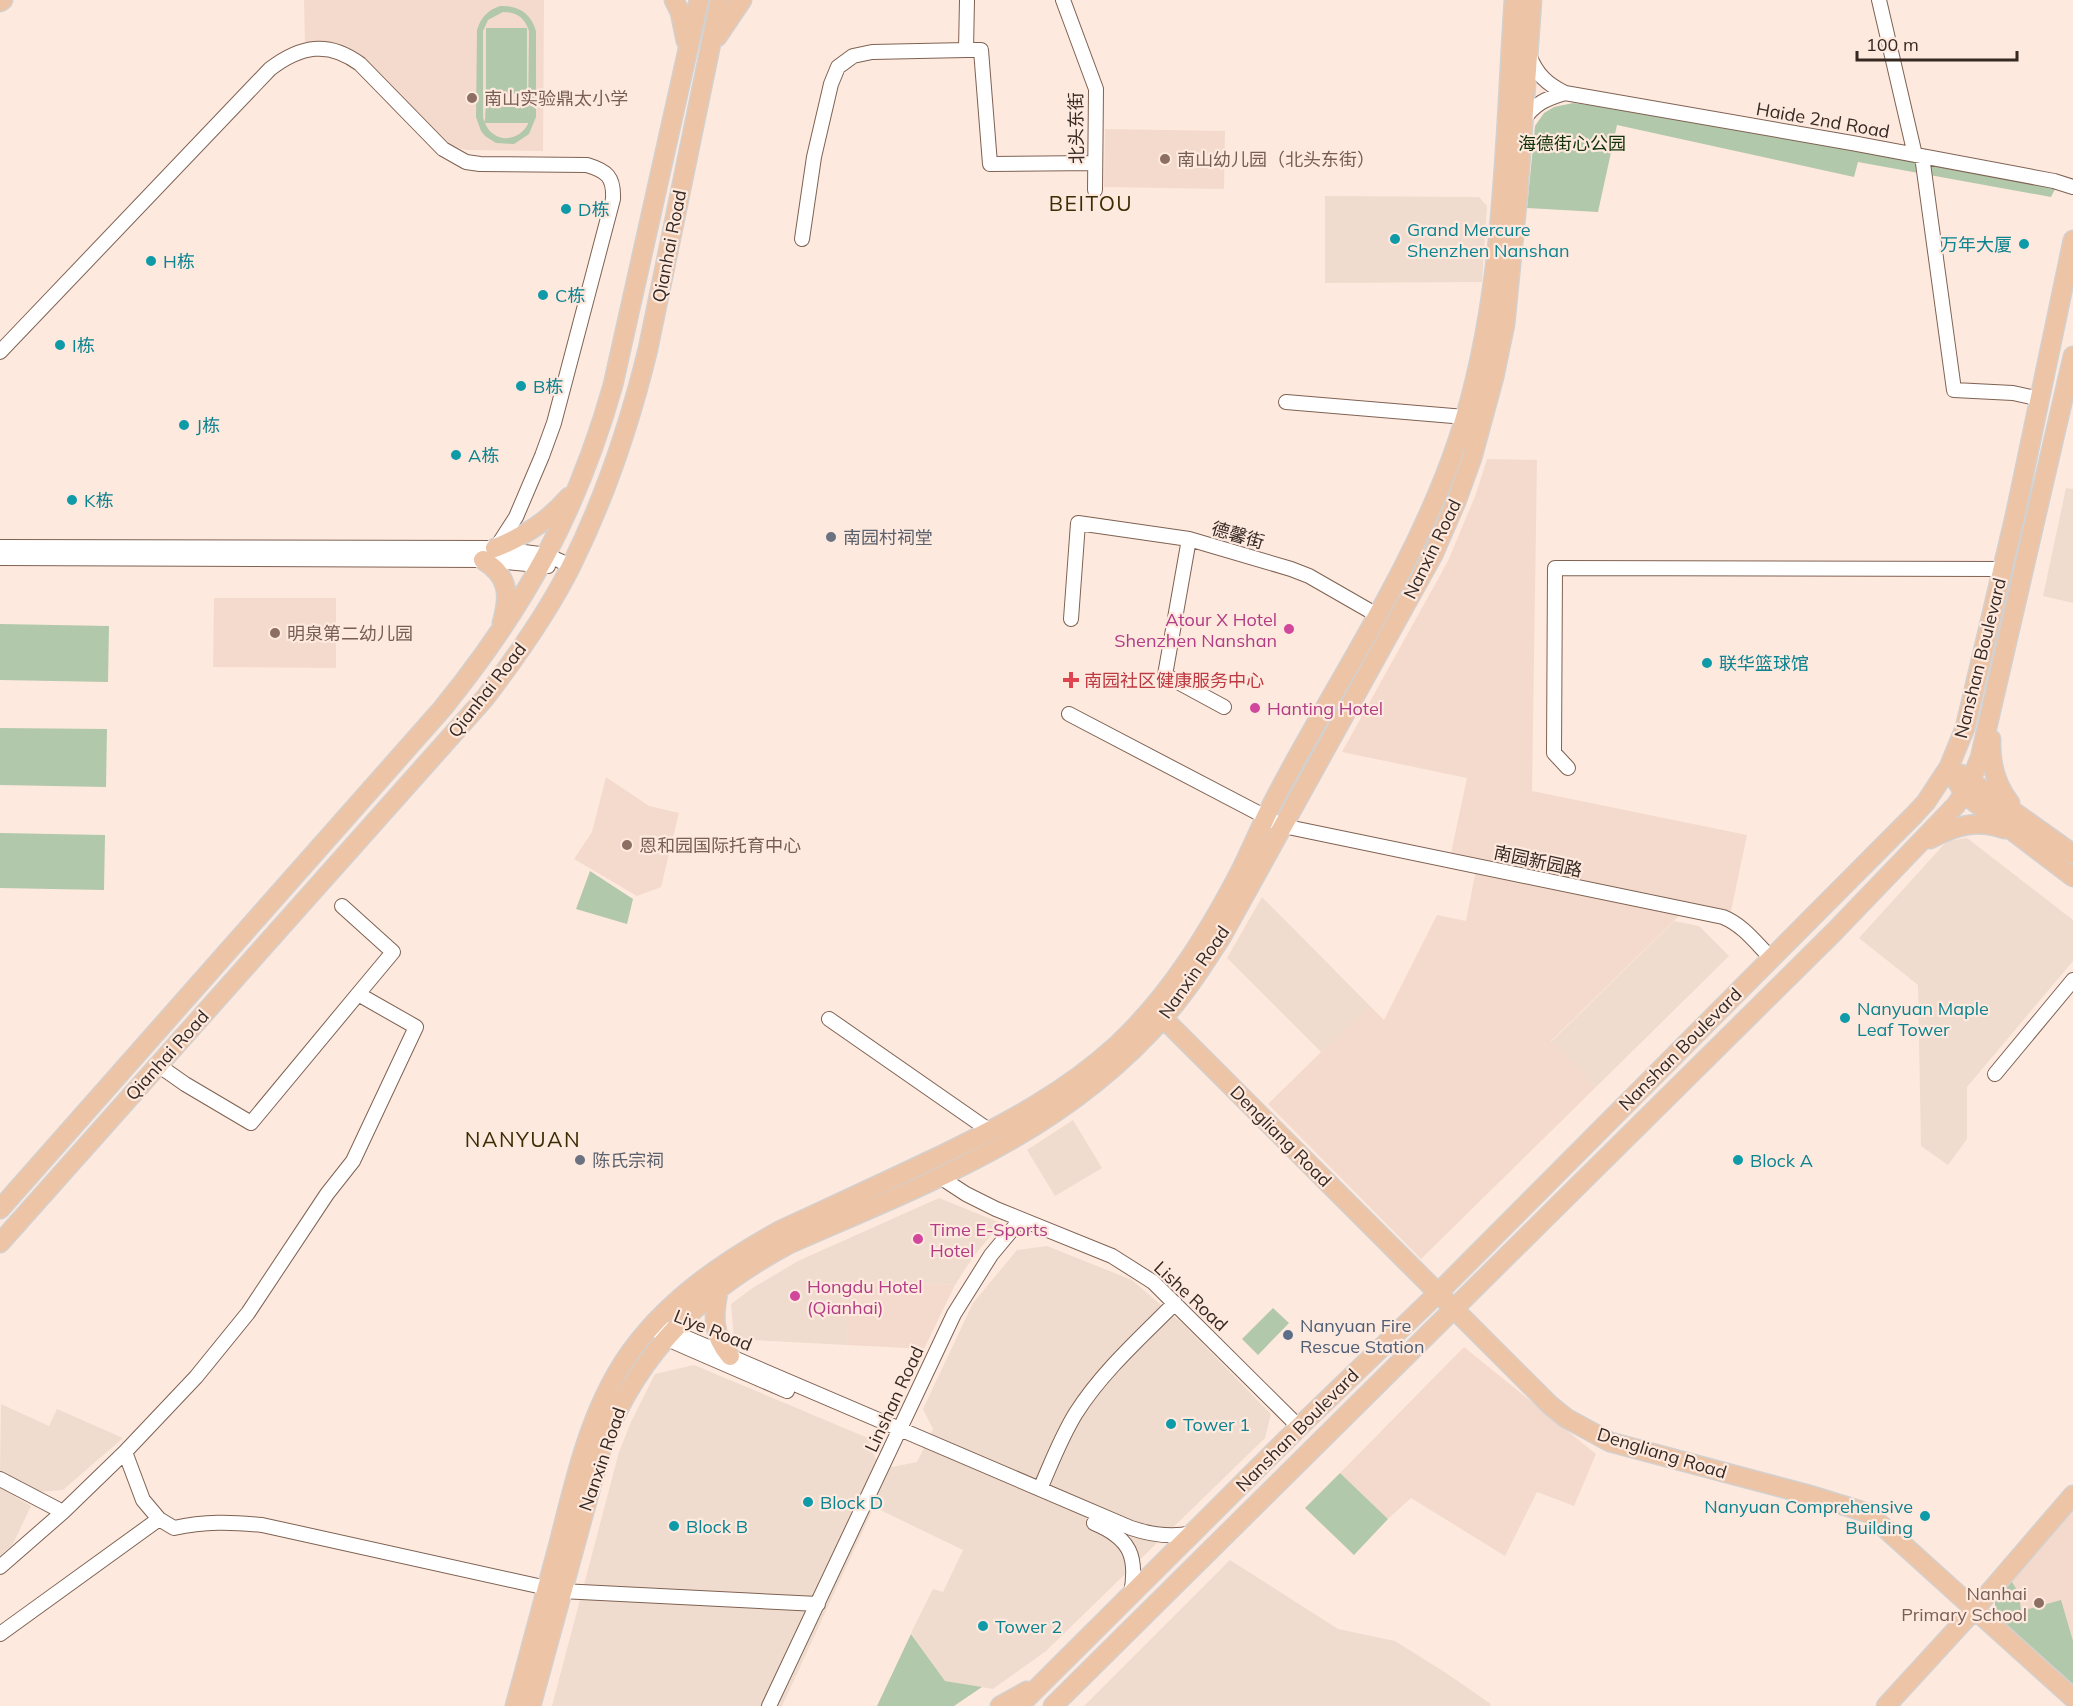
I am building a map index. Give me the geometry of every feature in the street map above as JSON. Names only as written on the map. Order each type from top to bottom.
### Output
[{"type":"main road","points":[[674,0],[683,24],[687,51]]},
{"type":"main road","name":"Qianhai Road","points":[[0,1209],[442,709],[496,640],[544,561],[579,487],[604,417],[622,351],[699,0]]},
{"type":"main road","name":"Qianhai Road","points":[[0,1244],[485,698],[527,640],[571,566],[602,496],[638,388],[720,0]]},
{"type":"main road","points":[[708,55],[718,33],[742,0]]},
{"type":"main road","name":"Nanxin Road","points":[[531,1706],[576,1476],[594,1422],[612,1383],[626,1360],[719,1288],[756,1263],[785,1237],[990,1131],[1050,1096],[1089,1069],[1141,1022],[1166,992],[1210,925],[1241,870],[1278,791],[1377,615],[1426,520],[1452,457],[1465,417],[1481,352],[1492,287],[1501,202],[1514,0]]},
{"type":"main road","name":"Nanxin Road","points":[[663,1331],[699,1282],[751,1246],[785,1237],[940,1177],[998,1149],[1060,1110],[1110,1070],[1163,1018],[1182,996],[1222,936],[1433,555],[1456,502],[1480,430],[1505,324],[1512,266],[1532,0]]},
{"type":"main road","name":"Nanshan Boulevard","points":[[1019,1706],[1299,1427],[1438,1293],[1914,815],[1930,796],[1949,767],[1967,721],[2003,569],[2073,240]]},
{"type":"main road","name":"Nanshan Boulevard","points":[[1053,1706],[1834,932],[1918,846],[1968,787],[1980,758],[2073,356]]},
{"type":"main road","points":[[496,640],[506,609],[507,592],[503,578],[489,554],[537,527],[557,511],[579,487]]},
{"type":"main road","points":[[1993,701],[1991,746],[1993,770],[2001,790],[2016,812]]},
{"type":"main road","points":[[1949,767],[2014,833],[2073,877]]},
{"type":"main road","points":[[1968,787],[2016,812],[2073,854]]},
{"type":"main road","points":[[1918,846],[1945,831],[1966,824],[1987,825],[2014,833]]},
{"type":"main road","name":"Dengliang Road","points":[[1163,1018],[1550,1406],[1566,1418],[1610,1442],[1862,1510],[1874,1517],[2073,1698]]},
{"type":"main road","points":[[719,1288],[715,1305],[715,1327],[723,1347],[730,1356]]},
{"type":"main road","points":[[1886,1706],[2073,1495]]},
{"type":"main road","name":"Nanxin Road","points":[[515,1706],[554,1590]]},
{"type":"main road","points":[[1000,1706],[1045,1682]]},
{"type":"street","points":[[966,50],[967,0]]},
{"type":"street","name":"北头东街","points":[[1063,0],[1096,89],[1095,190]]},
{"type":"street","points":[[1879,0],[1919,155],[1954,390],[2013,393],[2040,399]]},
{"type":"street","points":[[0,352],[270,69],[281,60],[306,49],[335,50],[350,56],[433,140],[455,157],[466,162],[480,164],[587,165],[608,174],[614,187],[613,199],[554,423],[543,456],[516,517],[489,554]]},
{"type":"street","points":[[802,238],[814,157],[831,84],[838,67],[853,56],[872,52],[981,50],[990,164],[1095,163]]},
{"type":"street","name":"Haide 2nd Road","points":[[1528,53],[1541,77],[1550,86],[1565,93],[1919,155],[2054,181],[2073,187]]},
{"type":"street","points":[[1523,120],[1534,105],[1565,93]]},
{"type":"street","points":[[1286,402],[1465,417]]},
{"type":"street","name":"德馨街","points":[[1071,619],[1078,523],[1189,539],[1291,568],[1377,615]]},
{"type":"street","points":[[1189,539],[1165,675],[1224,707]]},
{"type":"street","points":[[0,547],[489,554],[571,566]]},
{"type":"street","points":[[0,558],[489,554]]},
{"type":"street","points":[[1568,768],[1554,753],[1555,568],[2003,569]]},
{"type":"street","name":"南园新园路","points":[[1069,714],[1283,826],[1723,917],[1734,921],[1771,958]]},
{"type":"street","points":[[158,1065],[185,1084],[251,1123],[393,952],[342,906]]},
{"type":"street","points":[[1995,1074],[2073,980]]},
{"type":"street","points":[[0,1567],[63,1512],[125,1452],[196,1377],[248,1313],[327,1194],[353,1161],[416,1027],[358,994]]},
{"type":"street","points":[[829,1019],[990,1131]]},
{"type":"street","name":"Lishe Road","points":[[940,1177],[966,1194],[1020,1220],[1112,1256],[1153,1282],[1299,1427]]},
{"type":"street","name":"Linshan Road","points":[[769,1706],[960,1302],[991,1256],[1020,1220]]},
{"type":"street","points":[[1040,1489],[1066,1432],[1086,1397],[1122,1356],[1175,1303]]},
{"type":"street","name":"Liye Road","points":[[663,1331],[898,1433],[1140,1531],[1170,1537],[1193,1533]]},
{"type":"street","name":"Liye Road","points":[[663,1331],[730,1356],[1110,1529],[1127,1544],[1132,1554],[1134,1575],[1131,1594]]},
{"type":"street","points":[[125,1452],[143,1500],[159,1519],[174,1528],[194,1523],[221,1521],[262,1525],[554,1590],[818,1604]]},
{"type":"street","points":[[0,1479],[63,1512]]},
{"type":"street","points":[[0,1634],[159,1519]]},
{"type":"shaded area","name":"南山实验鼎太小学","points":[[304,0],[544,0],[543,151],[467,150],[453,147],[438,136],[363,60],[321,42],[305,42]]},
{"type":"shaded area","name":"南山幼儿园（北头东街）","points":[[1105,129],[1225,131],[1224,189],[1104,187]]},
{"type":"shaded area","name":"Grand Mercure Shenzhen Nanshan","points":[[1325,196],[1479,197],[1487,206],[1482,282],[1325,283]]},
{"type":"shaded area","points":[[1487,459],[1537,460],[1532,791],[1747,835],[1731,911],[1692,903],[1551,1041],[1596,1087],[1421,1259],[1268,1104],[1369,1005],[1384,1020],[1437,915],[1466,921],[1478,859],[1451,853],[1467,778],[1342,752],[1448,561],[1476,494]]},
{"type":"shaded area","points":[[2066,488],[2073,489],[2073,603],[2043,596]]},
{"type":"shaded area","name":"明泉第二幼儿园","points":[[214,598],[336,598],[336,668],[213,667]]},
{"type":"shaded area","name":"恩和园国际托育中心","points":[[606,777],[649,806],[679,813],[661,887],[637,896],[574,859],[592,832]]},
{"type":"shaded area","points":[[1967,838],[2073,920],[2073,961],[1967,1087],[1967,1139],[1948,1165],[1921,1146],[1918,985],[1859,938],[1947,841]]},
{"type":"shaded area","points":[[1262,897],[1369,1005],[1321,1052],[1227,958]]},
{"type":"shaded area","points":[[1674,921],[1699,926],[1729,956],[1596,1087],[1551,1042]]},
{"type":"shaded area","points":[[1073,1120],[1102,1168],[1055,1196],[1027,1150]]},
{"type":"shaded area","points":[[939,1198],[1001,1223],[973,1257],[955,1285],[851,1280],[847,1345],[734,1339],[731,1304],[751,1289],[798,1261]]},
{"type":"shaded area","points":[[1047,1246],[1132,1280],[1184,1325],[1271,1414],[1265,1438],[1046,1651],[993,1689],[945,1681],[911,1633],[933,1589],[943,1592],[963,1550],[874,1507],[782,1706],[552,1706],[619,1452],[655,1374],[694,1365],[868,1438],[875,1458],[892,1467],[917,1462],[933,1429],[923,1409],[973,1303],[1017,1250]]},
{"type":"shaded area","points":[[850,1280],[955,1285],[924,1349],[847,1345]]},
{"type":"shaded area","points":[[1464,1347],[1596,1454],[1574,1506],[1537,1492],[1505,1556],[1411,1498],[1388,1519],[1340,1473]]},
{"type":"shaded area","points":[[1,1404],[49,1426],[57,1409],[123,1438],[63,1490],[38,1492],[0,1471]]},
{"type":"shaded area","points":[[0,1488],[31,1506],[13,1544],[0,1556]]},
{"type":"shaded area","name":"Nanhai Primary School","points":[[2073,1510],[2073,1675],[2003,1592]]},
{"type":"shaded area","points":[[1230,1560],[1338,1629],[1395,1641],[1446,1673],[1491,1704],[1490,1706],[1084,1706]]},
{"type":"green space","points":[[507,6],[523,11],[531,19],[536,31],[536,117],[529,134],[514,144],[496,143],[485,136],[476,117],[477,30],[483,18],[496,8]],"holes":[[[503,12],[520,17],[529,31],[528,121],[528,100],[486,100],[485,122],[483,118],[483,31],[488,20]],[[485,123],[528,123],[528,124],[518,135],[506,138],[494,134]]]},
{"type":"green space","points":[[486,28],[527,28],[527,94],[486,94]]},
{"type":"green space","name":"海德街心公园","points":[[1573,103],[1817,141],[2056,187],[2051,197],[1858,162],[1854,177],[1617,125],[1598,212],[1527,208],[1535,126],[1544,113],[1554,107]]},
{"type":"green space","points":[[0,624],[109,626],[108,682],[0,680]]},
{"type":"green space","points":[[0,728],[107,729],[106,787],[0,785]]},
{"type":"green space","points":[[0,833],[105,835],[104,890],[0,888]]},
{"type":"green space","points":[[590,871],[633,899],[627,924],[576,909]]},
{"type":"green space","points":[[1273,1308],[1289,1323],[1258,1355],[1242,1339]]},
{"type":"green space","points":[[1340,1473],[1388,1519],[1354,1555],[1305,1508]]},
{"type":"green space","points":[[2010,1579],[2019,1593],[2021,1611],[2061,1600],[2073,1641],[2073,1686],[1995,1618],[1995,1598]]},
{"type":"green space","points":[[911,1634],[945,1681],[982,1687],[954,1706],[877,1706]]},
{"type":"place","name":"南山实验鼎太小学","points":[[472,98]]},
{"type":"place","name":"南山幼儿园（北头东街）","points":[[1165,159]]},
{"type":"place","name":"D栋","points":[[566,209]]},
{"type":"place","name":"Grand Mercure Shenzhen Nanshan","points":[[1395,239]]},
{"type":"place","name":"万年大厦","points":[[2024,244]]},
{"type":"place","name":"H栋","points":[[151,261]]},
{"type":"place","name":"C栋","points":[[543,295]]},
{"type":"place","name":"I栋","points":[[60,345]]},
{"type":"place","name":"B栋","points":[[521,386]]},
{"type":"place","name":"J栋","points":[[184,425]]},
{"type":"place","name":"A栋","points":[[456,455]]},
{"type":"place","name":"K栋","points":[[72,500]]},
{"type":"place","name":"南园村祠堂","points":[[831,537]]},
{"type":"place","name":"Atour X Hotel Shenzhen Nanshan","points":[[1289,629]]},
{"type":"place","name":"明泉第二幼儿园","points":[[275,633]]},
{"type":"place","name":"联华篮球馆","points":[[1707,663]]},
{"type":"place","name":"南园社区健康服务中心","points":[[1071,680]]},
{"type":"place","name":"Hanting Hotel","points":[[1255,708]]},
{"type":"place","name":"恩和园国际托育中心","points":[[627,845]]},
{"type":"place","name":"Nanyuan Maple Leaf Tower","points":[[1845,1018]]},
{"type":"place","name":"陈氏宗祠","points":[[580,1160]]},
{"type":"place","name":"Block A","points":[[1738,1160]]},
{"type":"place","name":"Time E-Sports Hotel","points":[[918,1239]]},
{"type":"place","name":"Hongdu Hotel (Qianhai)","points":[[795,1296]]},
{"type":"place","name":"Nanyuan Fire Rescue Station","points":[[1288,1335]]},
{"type":"place","name":"Tower 1","points":[[1171,1424]]},
{"type":"place","name":"Block D","points":[[808,1502]]},
{"type":"place","name":"Nanyuan Comprehensive Building","points":[[1925,1516]]},
{"type":"place","name":"Block B","points":[[674,1526]]},
{"type":"place","name":"Nanhai Primary School","points":[[2039,1603]]},
{"type":"place","name":"Tower 2","points":[[983,1626]]},
{"type":"district","name":"BEITOU","points":[[1091,203]]},
{"type":"district","name":"NANYUAN","points":[[523,1139]]}]
